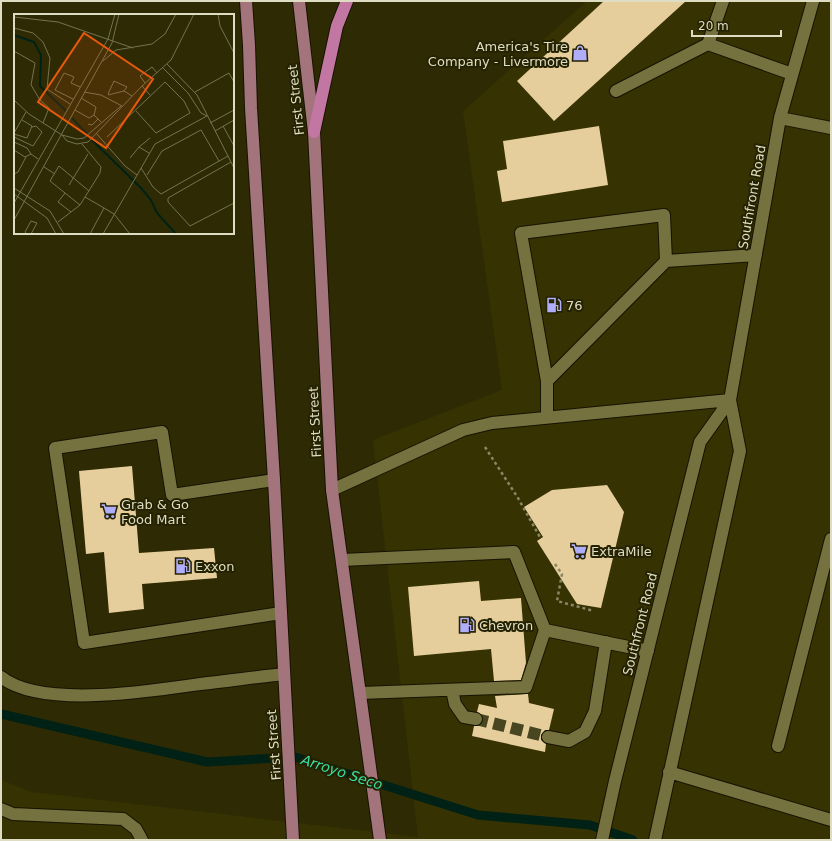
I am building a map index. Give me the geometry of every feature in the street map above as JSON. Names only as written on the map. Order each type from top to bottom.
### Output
[{"type":"highway","points":[[314,132],[337,26],[347,1]]},
{"type":"main road","name":"First Street","points":[[246,1],[293,840]]},
{"type":"main road","name":"First Street","points":[[299,1],[314,132],[332,490],[379,836]]},
{"type":"street","points":[[616,91],[708,44],[723,1]]},
{"type":"street","name":"Southfront Road","points":[[655,840],[740,451],[730,400],[780,118],[813,1]]},
{"type":"street","points":[[708,44],[792,74]]},
{"type":"street","points":[[780,118],[831,128]]},
{"type":"street","points":[[547,418],[546,381],[521,233],[664,215],[666,262]]},
{"type":"street","points":[[546,381],[666,262],[756,255]]},
{"type":"street","points":[[332,490],[462,430],[492,423],[730,400]]},
{"type":"street","name":"Southfront Road","points":[[602,840],[615,781],[700,442],[730,400]]},
{"type":"street","points":[[274,480],[172,495],[162,432],[55,448],[84,643],[281,613]]},
{"type":"street","points":[[778,746],[831,539]]},
{"type":"street","points":[[342,560],[514,552],[545,630],[526,687],[360,694]]},
{"type":"street","points":[[545,630],[648,650]]},
{"type":"street","points":[[548,736],[569,741],[585,732],[595,711],[606,642]]},
{"type":"street","points":[[1,678],[9,684],[38,692],[90,696],[154,690],[284,674]]},
{"type":"street","points":[[452,690],[455,704],[464,717],[476,719]]},
{"type":"street","points":[[668,778],[831,820]]},
{"type":"street","points":[[1,809],[13,814],[123,820],[136,829],[142,840]]},
{"type":"path","points":[[485,447],[518,498],[541,539]]},
{"type":"path","points":[[555,564],[562,574],[557,601],[594,611]]},
{"type":"shaded area","points":[[587,1],[831,1],[831,840],[1,840],[1,780],[32,792],[418,837],[373,440],[502,390],[463,111]]},
{"type":"building","points":[[604,1],[686,1],[554,121],[517,81]]},
{"type":"building","points":[[599,126],[608,185],[502,202],[497,171],[507,169],[503,141]]},
{"type":"building","name":"Grab & Go Food Mart","points":[[132,466],[139,553],[214,548],[217,578],[142,584],[144,609],[109,613],[104,552],[86,554],[79,471]]},
{"type":"building","name":"ExtraMile","points":[[607,485],[624,512],[601,608],[577,604],[537,541],[543,537],[524,507],[552,490]]},
{"type":"building","name":"Chevron","points":[[479,581],[481,601],[521,598],[526,663],[521,680],[494,681],[491,649],[414,656],[408,587]]},
{"type":"building","points":[[528,694],[529,703],[554,709],[549,730],[545,730],[541,735],[541,740],[546,744],[545,752],[472,736],[474,726],[479,726],[483,721],[483,716],[477,712],[479,704],[497,708],[495,696]]},
{"type":"waterway","name":"Arroyo Seco","points":[[1,714],[207,762],[295,757],[478,815],[590,825],[633,840]]},
{"type":"tunnel","points":[[476,719],[548,737]]},
{"type":"place","name":"America's Tire Company - Livermore","points":[[580,53]]},
{"type":"place","name":"76","points":[[554,305]]},
{"type":"place","name":"Grab & Go Food Mart","points":[[109,511]]},
{"type":"place","name":"ExtraMile","points":[[579,551]]},
{"type":"place","name":"Exxon","points":[[183,566]]},
{"type":"place","name":"Chevron","points":[[467,625]]}]
